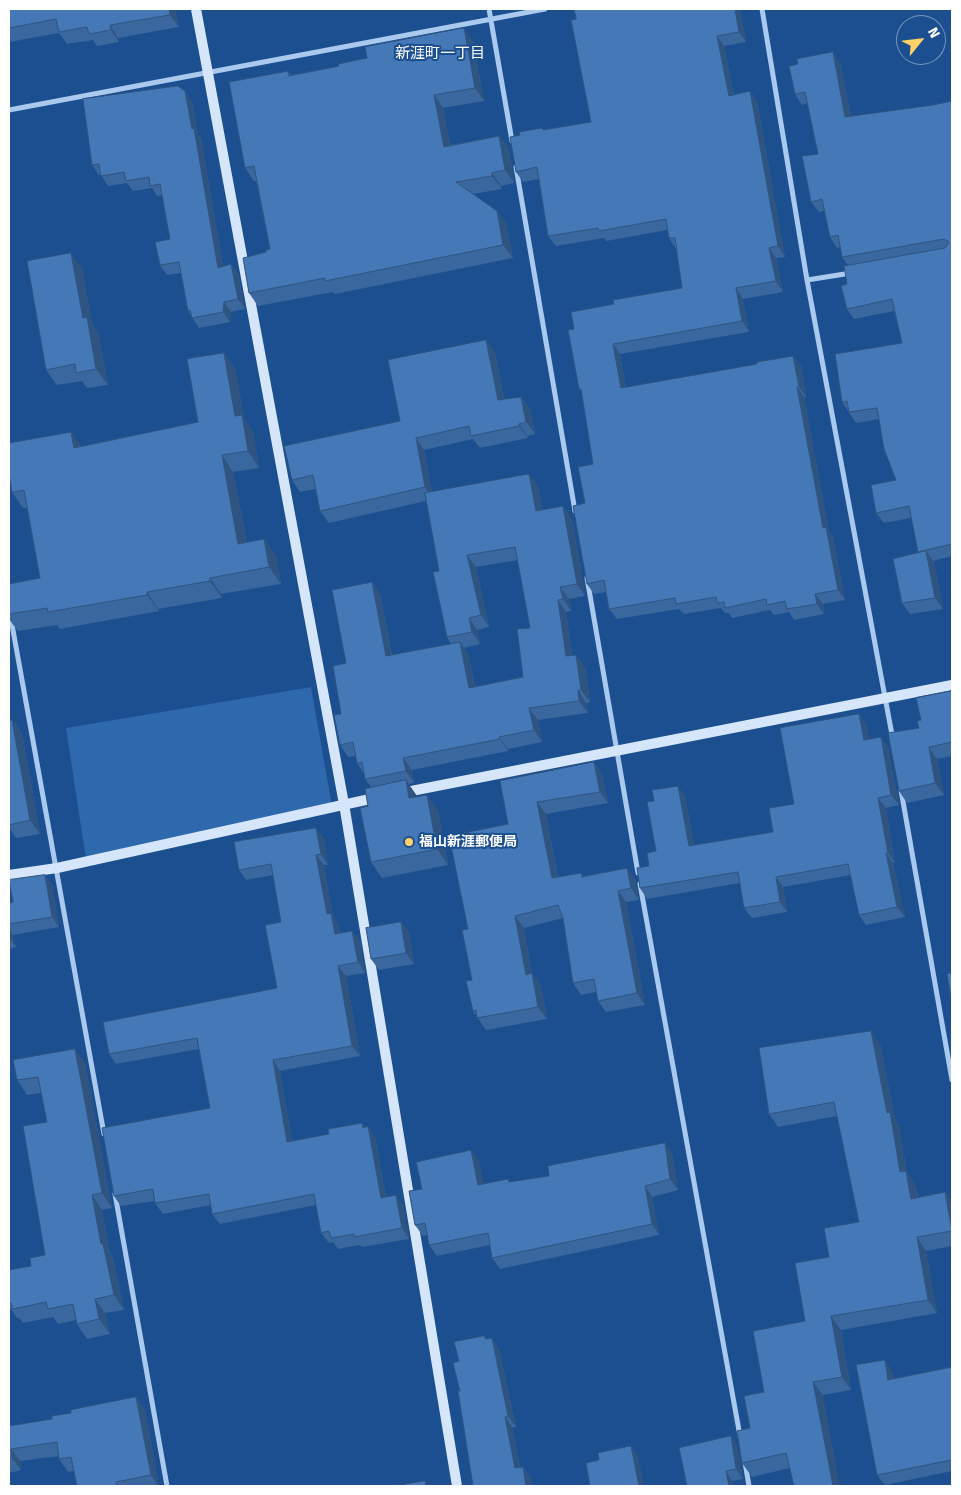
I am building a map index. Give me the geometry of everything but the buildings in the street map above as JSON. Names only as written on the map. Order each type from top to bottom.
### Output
[{"type":"street","points":[[196,9],[344,804],[457,1486]]},
{"type":"street","points":[[489,9],[513,146]]},
{"type":"street","points":[[9,110],[207,71],[545,9]]},
{"type":"street","points":[[762,9],[807,280],[894,747]]},
{"type":"street","points":[[514,156],[576,516]]},
{"type":"street","points":[[807,280],[855,272]]},
{"type":"street","points":[[586,574],[742,1447]]},
{"type":"street","points":[[9,608],[106,1143]]},
{"type":"street","points":[[9,875],[57,868],[344,804],[616,749],[952,685]]},
{"type":"street","points":[[901,786],[952,1080]]},
{"type":"street","points":[[115,1192],[167,1486]]},
{"type":"street","points":[[744,1457],[749,1486]]},
{"type":"shaded area","points":[[311,687],[332,806],[327,814],[89,860],[85,853],[66,728]]},
{"type":"place","name":"福山新涯郵便局","points":[[409,842]]},
{"type":"district","name":"新涯町一丁目","points":[[440,54]]}]
